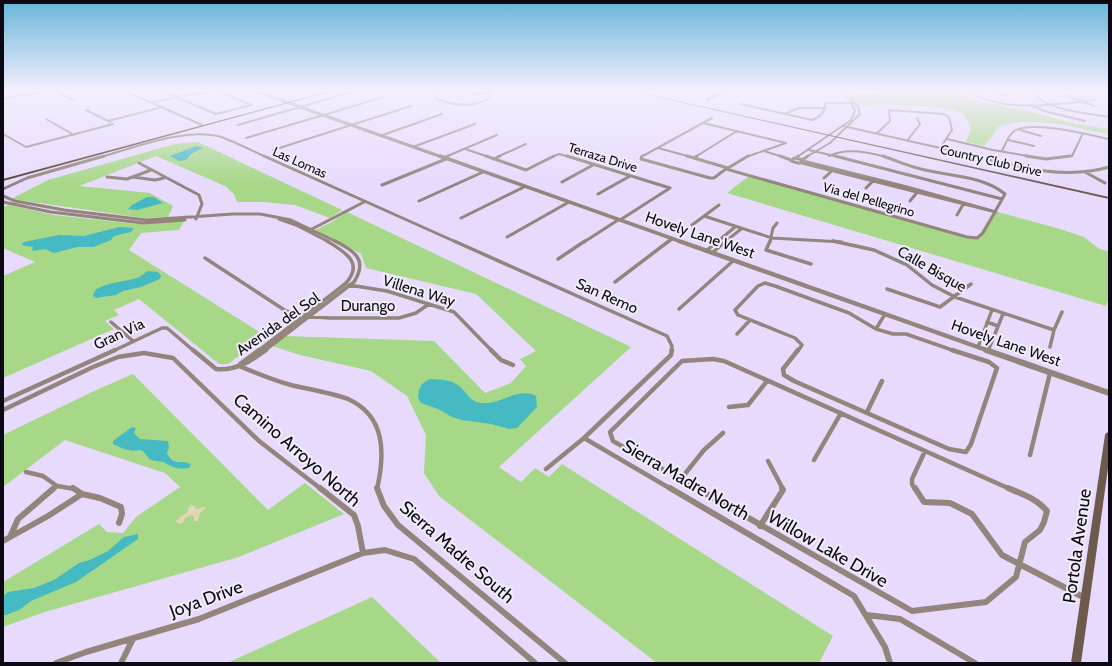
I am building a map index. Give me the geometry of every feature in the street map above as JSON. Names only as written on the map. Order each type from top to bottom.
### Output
[{"type":"main road","points":[[3,180],[212,122]]},
{"type":"main road","name":"Country Club Drive","points":[[779,122],[1065,188],[1109,196]]},
{"type":"main road","name":"Country Club Drive","points":[[781,122],[1109,196]]},
{"type":"main road","points":[[1065,188],[1088,192],[1090,191]]},
{"type":"main road","name":"Portola Avenue","points":[[1076,663],[1109,434]]},
{"type":"street","points":[[51,122],[74,135]]},
{"type":"street","points":[[4,135],[26,147],[113,124],[110,122]]},
{"type":"street","points":[[196,122],[202,125]]},
{"type":"street","points":[[238,125],[248,122]]},
{"type":"street","points":[[246,138],[302,122]]},
{"type":"street","name":"Hovely Lane West","points":[[341,122],[1109,393]]},
{"type":"street","points":[[273,150],[359,122]]},
{"type":"street","points":[[380,136],[419,122]]},
{"type":"street","points":[[793,159],[796,163],[802,161],[830,143],[834,134],[847,122]]},
{"type":"street","points":[[793,159],[848,127],[853,122]]},
{"type":"street","points":[[876,134],[889,122]]},
{"type":"street","points":[[907,141],[919,127],[919,122]]},
{"type":"street","points":[[940,148],[948,139],[952,130],[950,122]]},
{"type":"street","points":[[703,123],[737,131],[786,143],[750,155],[727,168],[714,178],[641,159],[641,157],[703,123]]},
{"type":"street","points":[[413,147],[474,124]]},
{"type":"street","points":[[843,126],[1041,170],[1085,172],[1102,170],[1109,167]]},
{"type":"street","points":[[1002,151],[1013,132],[1018,129],[1046,128],[1109,138]]},
{"type":"street","points":[[1018,129],[1041,136]]},
{"type":"street","points":[[694,158],[737,131]]},
{"type":"street","points":[[948,139],[1044,159],[1066,158],[1072,156],[1075,153],[1083,134]]},
{"type":"street","name":"Las Lomas","points":[[3,189],[27,178],[171,138],[211,135],[238,145],[364,202]]},
{"type":"street","points":[[382,186],[497,135]]},
{"type":"street","points":[[1008,140],[1034,146]]},
{"type":"street","points":[[494,159],[526,144]]},
{"type":"street","points":[[658,148],[727,168]]},
{"type":"street","name":"Terraza Drive","points":[[464,149],[526,170],[559,154],[670,188],[619,220]]},
{"type":"street","points":[[809,150],[1002,200]]},
{"type":"street","points":[[765,151],[996,212],[1004,192],[974,180],[918,169],[873,154],[836,152],[829,156]]},
{"type":"street","points":[[139,163],[199,195],[203,202],[197,218]]},
{"type":"street","points":[[562,182],[594,165]]},
{"type":"street","name":"Via del Pellegrino","points":[[727,168],[836,200],[879,210],[967,237],[977,238],[996,212]]},
{"type":"street","points":[[107,177],[121,179],[133,177],[142,172],[151,170]]},
{"type":"street","points":[[824,178],[833,170]]},
{"type":"street","points":[[419,201],[483,172]]},
{"type":"street","points":[[1085,172],[1105,184]]},
{"type":"street","points":[[598,194],[630,176]]},
{"type":"street","points":[[133,177],[138,179],[155,180],[165,178]]},
{"type":"street","points":[[866,188],[874,180]]},
{"type":"street","points":[[461,218],[524,187]]},
{"type":"street","points":[[910,201],[918,191]]},
{"type":"street","name":"Avenida del Sol","points":[[3,196],[15,201],[64,210],[146,220],[260,216],[282,220],[309,230],[350,250],[360,259],[361,268],[352,285],[249,362],[239,366]]},
{"type":"street","points":[[3,205],[15,201]]},
{"type":"street","name":"Avenida del Sol","points":[[3,202],[51,212],[143,223],[197,218]]},
{"type":"street","points":[[309,230],[328,222],[345,211],[364,202]]},
{"type":"street","name":"San Remo","points":[[364,202],[667,336],[672,346],[670,355],[584,438],[546,469]]},
{"type":"street","points":[[507,237],[569,202]]},
{"type":"street","points":[[957,215],[964,204]]},
{"type":"street","points":[[692,225],[719,205]]},
{"type":"street","name":"Calle Bisque","points":[[704,216],[772,238],[841,242],[874,250],[907,265],[932,285],[955,297],[1054,330]]},
{"type":"street","points":[[558,258],[619,220]]},
{"type":"street","points":[[777,223],[772,228],[772,238],[766,250],[811,264]]},
{"type":"street","points":[[706,251],[735,227]]},
{"type":"street","points":[[712,253],[741,229]]},
{"type":"street","name":"Avenida del Sol","points":[[239,366],[345,284],[351,277],[353,262],[349,255],[309,230]]},
{"type":"street","points":[[725,235],[732,237]]},
{"type":"street","points":[[615,282],[672,239]]},
{"type":"street","name":"Durango","points":[[205,258],[286,311],[303,316],[399,318],[420,312],[429,304]]},
{"type":"street","points":[[679,308],[733,260]]},
{"type":"street","points":[[765,283],[849,313],[861,322],[876,329],[893,334],[906,334],[925,339],[989,362],[997,368],[971,444],[966,452],[949,448],[784,375],[783,369],[802,345],[795,338],[750,320],[738,315],[735,310],[758,286],[765,283]]},
{"type":"street","name":"Villena Way","points":[[345,284],[387,291],[454,312],[501,360],[513,366]]},
{"type":"street","points":[[886,289],[940,307],[971,284]]},
{"type":"street","points":[[978,347],[992,310]]},
{"type":"street","points":[[1050,347],[1054,330],[1062,312]]},
{"type":"street","points":[[876,329],[885,314]]},
{"type":"street","points":[[988,351],[1003,314]]},
{"type":"street","points":[[737,334],[750,320]]},
{"type":"street","points":[[111,322],[133,341]]},
{"type":"street","points":[[987,322],[998,326]]},
{"type":"street","name":"Gran Via","points":[[3,401],[162,328],[167,328],[216,369],[225,371],[239,366]]},
{"type":"street","name":"Camino Arroyo North","points":[[3,410],[112,358],[143,353],[159,353],[173,358],[260,441],[354,515],[358,526],[363,553]]},
{"type":"street","name":"Willow Lake Drive","points":[[719,360],[841,414],[1034,500],[1042,505],[1047,511],[1045,519],[1040,532],[1025,542],[1016,577],[986,602],[912,611],[760,526],[613,441],[610,432],[682,361],[719,360]]},
{"type":"street","name":"Sierra Madre South","points":[[239,366],[281,382],[347,400],[359,406],[368,414],[377,428],[382,443],[381,473],[377,490],[388,513],[398,525],[565,663]]},
{"type":"street","points":[[1030,455],[1050,372]]},
{"type":"street","points":[[729,407],[748,405],[767,381]]},
{"type":"street","points":[[867,412],[882,381]]},
{"type":"street","points":[[814,460],[826,442],[826,437],[841,414]]},
{"type":"street","points":[[680,480],[704,450],[723,433]]},
{"type":"street","name":"Sierra Madre North","points":[[584,438],[854,596],[867,615],[885,647],[890,662]]},
{"type":"street","points":[[925,451],[912,479],[912,484],[924,502],[950,503],[972,514],[1002,555],[1019,566],[1085,598]]},
{"type":"street","points":[[760,526],[783,490],[768,461]]},
{"type":"street","points":[[26,472],[43,476],[57,486],[73,488],[82,494],[100,498],[121,507],[122,514],[119,523]]},
{"type":"street","points":[[10,537],[18,519],[57,486]]},
{"type":"street","points":[[3,541],[48,516],[82,494]]},
{"type":"street","points":[[363,553],[385,550],[414,559],[535,663]]},
{"type":"street","name":"Joya Drive","points":[[56,663],[86,652],[199,619],[363,553]]},
{"type":"street","points":[[867,615],[900,619],[974,663]]},
{"type":"street","points":[[121,663],[133,639]]},
{"type":"shaded area","points":[[968,122],[1024,122],[998,127],[984,146],[966,142],[971,129]]},
{"type":"shaded area","points":[[1040,122],[1068,122],[1109,129],[1109,134],[1068,126]]},
{"type":"shaded area","points":[[198,142],[342,210],[330,218],[295,205],[263,202],[237,202],[234,194],[225,186],[156,156],[79,186],[150,193],[173,206],[168,217],[144,218],[11,199],[48,180],[175,144]]},
{"type":"shaded area","points":[[196,146],[203,148],[191,154],[186,160],[179,161],[170,156]]},
{"type":"shaded area","points":[[749,176],[967,237],[977,238],[994,211],[1084,237],[1098,248],[1109,252],[1109,298],[1106,306],[727,193]]},
{"type":"shaded area","points":[[147,197],[154,197],[163,203],[137,210],[128,209],[132,205]]},
{"type":"shaded area","points":[[9,205],[54,215],[137,224],[184,221],[179,230],[141,233],[129,250],[266,336],[228,364],[219,364],[139,299],[114,310],[119,315],[105,321],[114,329],[3,378],[3,276],[35,262],[3,248],[3,207]]},
{"type":"shaded area","points":[[347,212],[631,347],[499,467],[521,482],[535,468],[549,477],[562,464],[833,636],[819,663],[657,663],[439,496],[424,473],[426,435],[407,396],[371,371],[300,355],[272,346],[285,336],[434,341],[485,393],[511,383],[526,366],[520,359],[536,351],[476,294],[366,268],[361,254],[315,230],[330,223]]},
{"type":"shaded area","points":[[119,227],[134,228],[131,232],[114,236],[111,240],[94,247],[77,247],[54,253],[45,249],[32,251],[33,247],[21,245],[24,242],[59,235],[84,236]]},
{"type":"shaded area","points":[[148,271],[158,272],[161,276],[160,279],[141,287],[123,291],[116,295],[96,298],[93,296],[95,290],[100,287],[140,277]]},
{"type":"shaded area","points":[[133,374],[268,510],[305,483],[344,514],[239,557],[45,612],[3,627],[3,582],[99,524],[107,532],[123,533],[136,517],[180,487],[165,473],[65,440],[3,487],[3,435]]},
{"type":"shaded area","points":[[430,379],[452,382],[479,403],[490,403],[523,393],[536,396],[537,407],[517,428],[509,429],[491,424],[462,420],[421,403],[418,398],[419,390],[422,384]]},
{"type":"shaded area","points":[[132,427],[136,428],[134,433],[140,439],[168,441],[169,448],[167,453],[172,460],[191,464],[189,468],[175,468],[163,462],[149,459],[144,452],[140,450],[132,451],[113,444],[113,441]]},
{"type":"shaded area","points":[[138,534],[138,539],[76,582],[31,601],[19,610],[3,615],[3,596],[8,592],[34,588],[54,580],[79,563],[90,560],[108,551],[124,537]]},
{"type":"shaded area","points":[[372,597],[441,663],[227,663]]},
{"type":"sand","points":[[191,505],[195,506],[196,509],[206,508],[200,513],[198,521],[194,521],[194,516],[191,515],[185,518],[183,523],[179,524],[176,521],[187,513],[188,508]]}]
